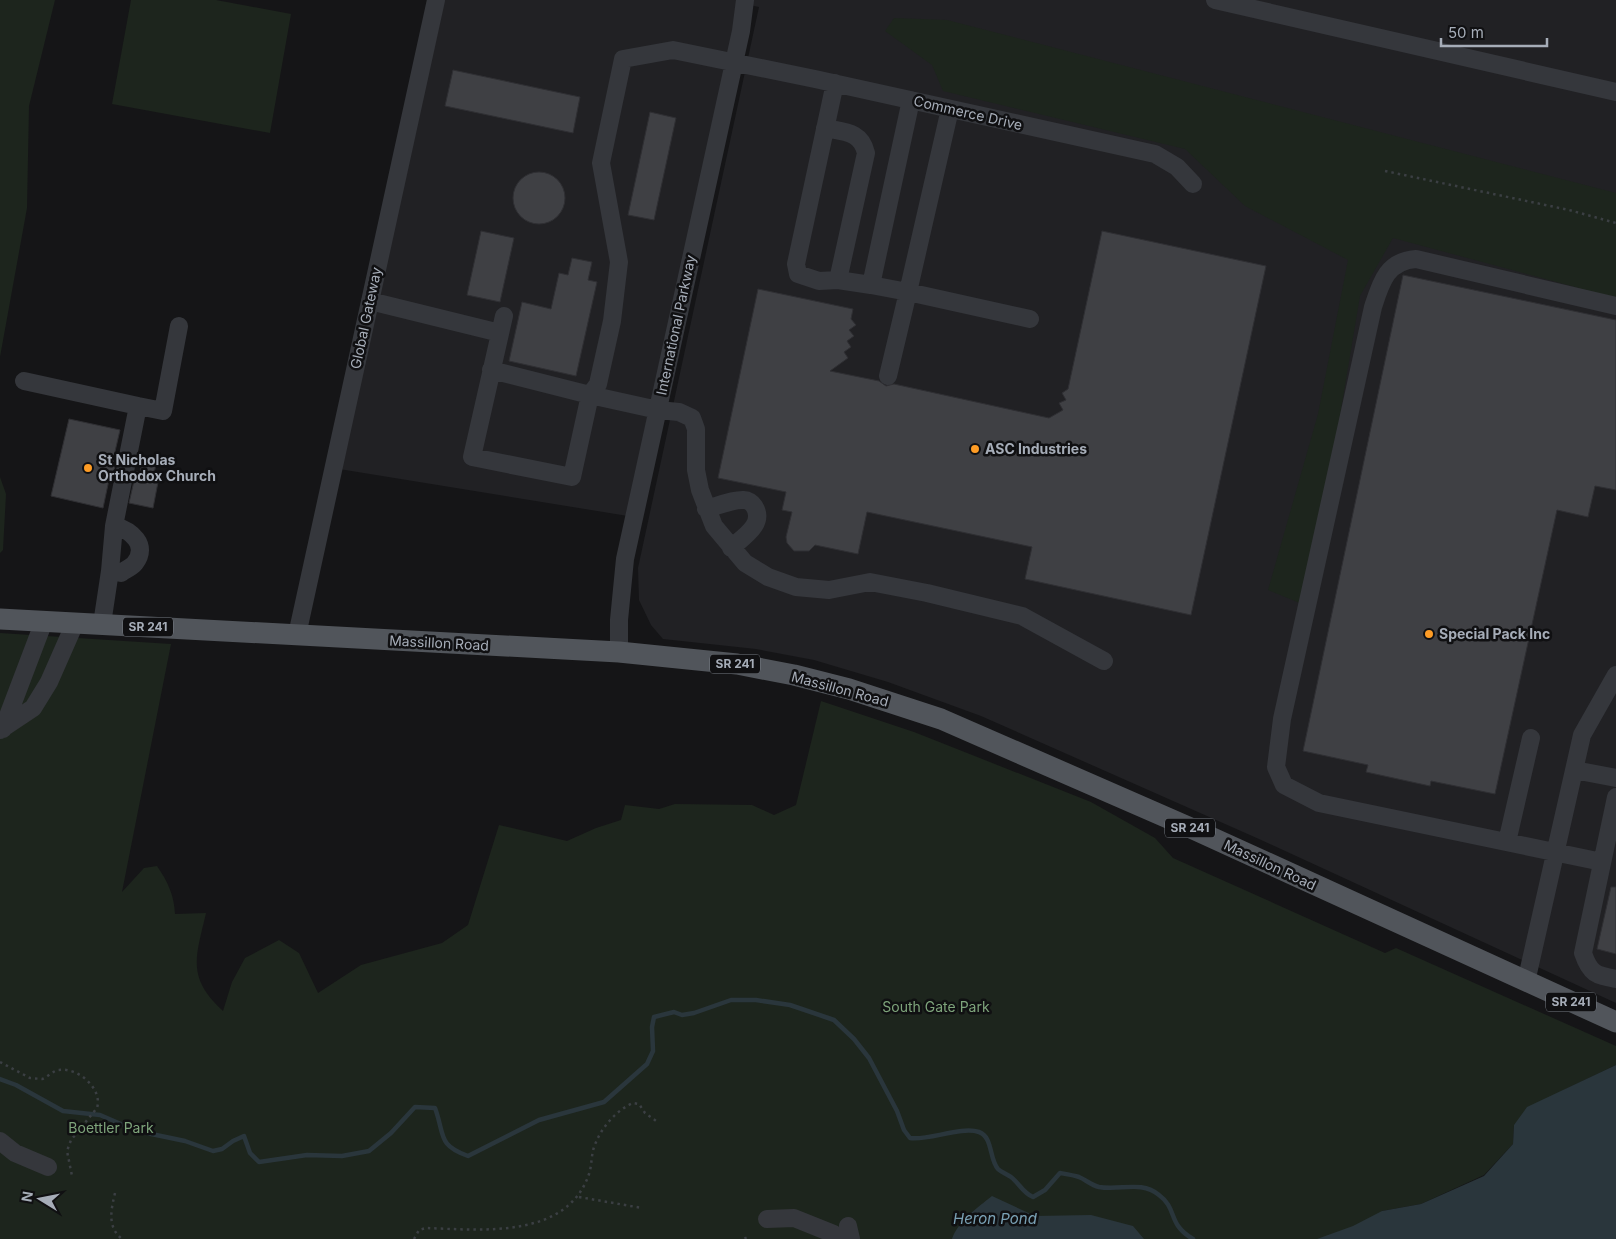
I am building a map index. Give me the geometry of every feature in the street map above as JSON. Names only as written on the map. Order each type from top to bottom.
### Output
[{"type":"main road","name":"Massillon Road","points":[[0,619],[619,652],[737,664],[794,675],[849,689],[942,719],[1184,825],[1616,1022]]},
{"type":"street","name":"Global Gateway","points":[[297,635],[436,0]]},
{"type":"street","name":"International Parkway","points":[[619,652],[619,620],[625,559],[745,0]]},
{"type":"street","points":[[1215,0],[1616,92]]},
{"type":"street","name":"Commerce Drive","points":[[590,395],[598,384],[612,321],[619,262],[601,163],[623,59],[673,50],[835,83],[1155,154],[1177,167],[1193,184]]},
{"type":"street","points":[[835,83],[796,264],[798,274],[819,281],[838,280],[871,284],[1030,319]]},
{"type":"street","points":[[871,284],[911,100]]},
{"type":"street","points":[[888,376],[950,109]]},
{"type":"street","points":[[825,128],[859,137],[864,143],[866,153],[838,280]]},
{"type":"street","points":[[1602,862],[1319,802],[1284,785],[1276,767],[1282,719],[1373,307],[1380,284],[1388,272],[1397,263],[1416,259],[1616,306]]},
{"type":"street","points":[[370,301],[502,324],[472,457],[572,477],[590,395]]},
{"type":"street","points":[[24,381],[163,411],[179,326]]},
{"type":"street","points":[[491,370],[590,395],[658,410],[679,412],[692,418],[696,429],[696,470],[706,509],[714,526],[730,548],[745,563],[768,577],[796,587],[829,590],[870,582],[927,593],[1022,616],[1104,661]]},
{"type":"street","points":[[102,624],[114,526],[138,406]]},
{"type":"street","points":[[706,509],[744,500],[752,503],[757,511],[758,521],[752,530],[730,548]]},
{"type":"street","points":[[110,571],[122,573],[135,563],[140,550],[137,539],[127,529],[114,526]]},
{"type":"street","points":[[1,730],[44,621]]},
{"type":"street","points":[[1,730],[33,708],[49,682],[75,623]]},
{"type":"street","points":[[1526,982],[1582,735],[1615,680]]},
{"type":"street","points":[[1507,842],[1531,738]]},
{"type":"street","points":[[1574,770],[1616,778]]},
{"type":"street","points":[[1616,797],[1584,953],[1588,967],[1597,975],[1616,979]]},
{"type":"street","points":[[0,1141],[15,1154],[48,1167]]},
{"type":"street","points":[[767,1219],[794,1218],[844,1233]]},
{"type":"path","points":[[1385,172],[1570,210],[1616,223]]},
{"type":"path","points":[[0,1062],[30,1078],[42,1080],[57,1070],[75,1073],[87,1080],[95,1091],[99,1102],[97,1108],[72,1140],[67,1151],[72,1176]]},
{"type":"path","points":[[414,1239],[419,1230],[426,1228],[517,1228],[549,1219],[578,1197],[590,1173],[594,1148],[611,1118],[633,1103],[639,1104],[645,1113],[659,1123]]},
{"type":"path","points":[[115,1193],[111,1212],[112,1226],[116,1234],[122,1239]]},
{"type":"path","points":[[578,1197],[642,1208]]},
{"type":"shaded area","points":[[436,0],[1616,0],[1616,1003],[1259,839],[981,716],[888,682],[814,660],[756,649],[663,639],[651,625],[639,600],[638,568],[759,7],[745,4],[634,517],[333,468]]},
{"type":"green space","points":[[0,0],[55,0],[29,106],[27,208],[0,357]]},
{"type":"green space","points":[[131,0],[216,0],[291,14],[270,133],[112,104]]},
{"type":"green space","points":[[894,18],[947,20],[1616,193],[1616,298],[1393,238],[1360,296],[1320,535],[1302,604],[1268,590],[1318,414],[1348,260],[1245,206],[1185,149],[943,91],[932,65],[885,31]]},
{"type":"green space","points":[[0,477],[6,494],[3,550],[0,553]]},
{"type":"green space","name":"South Gate Park","points":[[0,633],[171,644],[122,892],[144,868],[157,866],[170,889],[175,914],[206,913],[199,942],[197,966],[203,988],[223,1011],[232,982],[245,958],[279,940],[299,953],[318,993],[361,965],[442,943],[468,925],[499,825],[567,841],[596,828],[621,820],[625,805],[659,809],[675,804],[752,805],[774,815],[796,805],[821,701],[914,732],[1091,802],[1155,838],[1173,858],[1385,953],[1396,948],[1616,1046],[1616,1065],[1564,1090],[1514,1125],[1513,1144],[1484,1175],[1421,1204],[1382,1211],[1378,1239],[0,1239]]},
{"type":"water","points":[[1616,1065],[1616,1239],[1317,1239],[1353,1226],[1382,1211],[1421,1204],[1484,1176],[1513,1144],[1514,1125],[1527,1107]]},
{"type":"water","name":"Heron Pond","points":[[992,1196],[1035,1216],[1091,1215],[1133,1226],[1144,1239],[952,1239],[963,1221]]},
{"type":"building","points":[[453,70],[580,97],[573,133],[445,106]]},
{"type":"building","points":[[650,112],[676,118],[654,220],[628,215]]},
{"type":"building","points":[[534,172],[544,172],[558,179],[565,193],[565,203],[558,217],[544,224],[534,224],[524,220],[517,213],[513,203],[513,193],[517,183],[524,176]]},
{"type":"building","points":[[481,231],[514,238],[500,302],[467,295]]},
{"type":"building","name":"ASC Industries","points":[[1102,231],[1266,266],[1191,615],[1025,579],[1032,547],[867,512],[858,554],[815,545],[809,551],[794,551],[787,543],[786,537],[792,512],[782,510],[786,492],[718,478],[758,289],[853,309],[851,319],[856,325],[849,330],[854,336],[847,341],[851,347],[844,352],[848,358],[830,371],[879,381],[886,386],[894,384],[1049,418],[1063,410],[1059,403],[1066,400],[1062,393],[1068,389]]},
{"type":"building","points":[[572,258],[592,262],[588,280],[597,282],[576,376],[509,361],[522,302],[551,309],[559,273],[568,275]]},
{"type":"building","name":"Special Pack Inc","points":[[1403,275],[1616,320],[1616,490],[1595,486],[1588,517],[1557,510],[1495,794],[1431,781],[1430,786],[1366,772],[1368,765],[1303,751]]},
{"type":"building","name":"St Nicholas Orthodox Church","points":[[69,419],[120,430],[113,460],[116,461],[113,476],[110,475],[103,508],[51,496]]},
{"type":"building","points":[[150,457],[156,465],[153,476],[159,477],[153,508],[129,503],[136,472],[140,472],[142,463]]},
{"type":"building","points":[[1611,887],[1616,887],[1616,954],[1597,949]]},
{"type":"waterway","points":[[0,1079],[16,1085],[63,1111],[100,1115],[137,1131],[185,1141],[213,1151],[222,1149],[244,1136],[250,1153],[259,1162],[307,1155],[342,1156],[369,1151],[391,1133],[415,1107],[435,1108],[447,1143],[451,1148],[468,1156],[539,1120],[604,1102],[647,1064],[653,1051],[652,1027],[654,1017],[674,1012],[682,1015],[694,1013],[731,1000],[756,1000],[790,1005],[834,1020],[854,1039],[869,1058],[897,1111],[904,1130],[910,1138],[963,1131],[979,1132],[987,1138],[993,1160],[998,1169],[1011,1177],[1026,1193],[1033,1197],[1045,1190],[1060,1173],[1079,1177],[1099,1187],[1145,1188],[1165,1200],[1179,1228],[1193,1239]]},
{"type":"place","name":"ASC Industries","points":[[975,449]]},
{"type":"place","name":"St Nicholas Orthodox Church","points":[[88,468]]},
{"type":"place","name":"Special Pack Inc","points":[[1429,634]]},
{"type":"park label","name":"Boettler Park","points":[[111,1128]]}]
